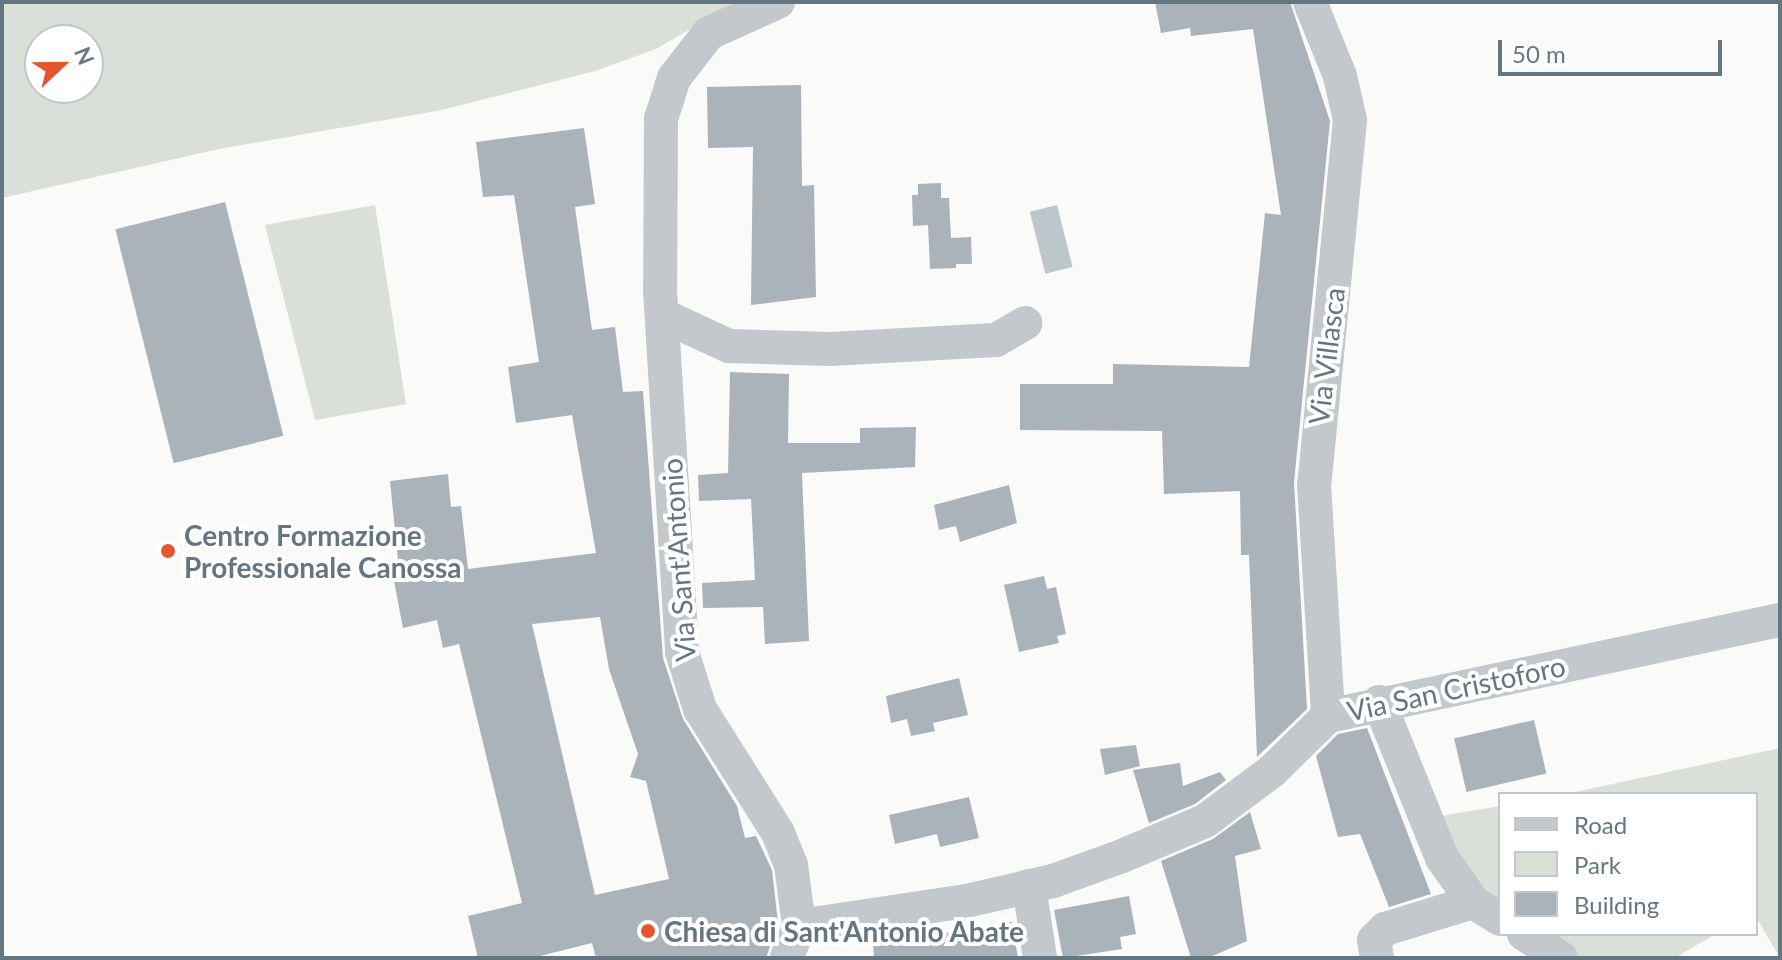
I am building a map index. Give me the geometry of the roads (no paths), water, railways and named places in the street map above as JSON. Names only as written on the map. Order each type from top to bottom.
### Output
[{"type":"street","name":"Via Sant'Antonio","points":[[778,2],[709,33],[682,64],[667,96],[661,150],[664,316],[687,675],[707,723],[778,833],[797,888],[799,926],[787,958]]},
{"type":"street","name":"Via Villasca","points":[[1310,2],[1340,76],[1350,120],[1314,484],[1328,716]]},
{"type":"street","points":[[664,316],[729,346]]},
{"type":"street","points":[[667,371],[729,346],[873,349],[996,340],[1030,330]]},
{"type":"street","name":"Via San Cristoforo","points":[[799,926],[900,914],[1029,886],[1122,856],[1214,815],[1272,771],[1328,716],[1379,702],[1780,620]]},
{"type":"street","points":[[1379,702],[1442,858],[1487,910]]},
{"type":"street","points":[[1029,886],[1040,958]]},
{"type":"street","points":[[1377,958],[1374,940],[1385,929],[1487,910]]},
{"type":"street","points":[[1527,936],[1559,957]]},
{"type":"place","name":"Centro Formazione Professionale Canossa","points":[[168,551]]},
{"type":"place","name":"Chiesa di Sant'Antonio Abate","points":[[648,931]]}]
